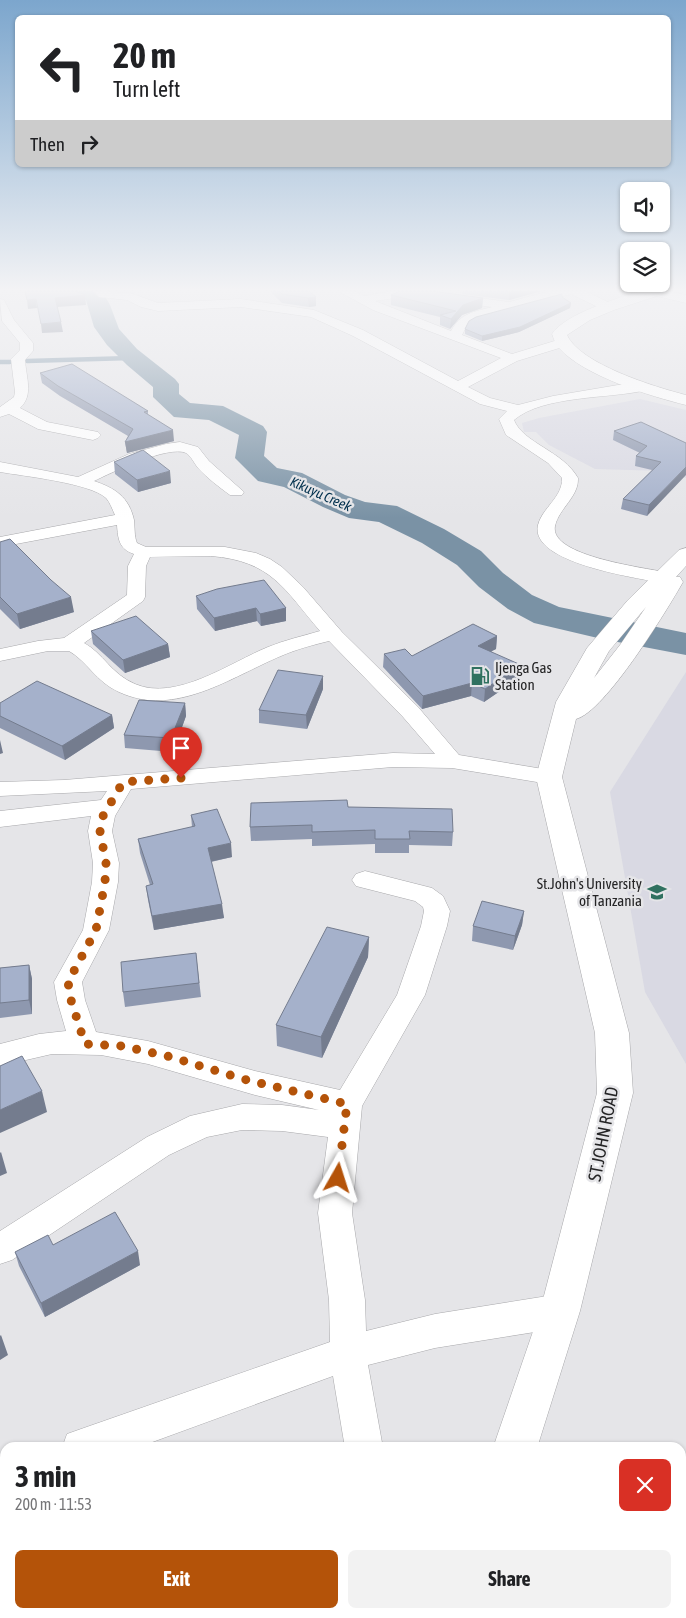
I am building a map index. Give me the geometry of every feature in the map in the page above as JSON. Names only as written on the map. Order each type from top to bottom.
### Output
[{"type":"street","points":[[6,411],[17,405],[22,396],[18,370],[15,367]]},
{"type":"street","points":[[419,367],[485,401],[518,409],[589,394],[642,387]]},
{"type":"street","points":[[457,387],[496,367]]},
{"type":"street","points":[[598,367],[642,387],[686,400]]},
{"type":"street","points":[[518,409],[506,419],[511,432],[559,465],[568,474],[570,480],[569,488],[546,526],[547,536],[551,541],[576,556],[597,564],[663,578]]},
{"type":"street","points":[[6,411],[43,426],[93,435]]},
{"type":"street","points":[[80,482],[127,461],[170,447],[180,447],[194,452],[211,471],[236,492]]},
{"type":"street","points":[[0,467],[80,482],[110,493],[118,502],[125,518],[127,541],[131,547],[144,552],[214,552],[249,556],[262,562],[286,580],[334,634],[399,698],[431,733],[452,761]]},
{"type":"street","points":[[0,542],[125,518]]},
{"type":"street","points":[[68,645],[136,597],[137,566],[144,552]]},
{"type":"street","points":[[560,728],[584,704],[623,656],[663,578],[686,555]]},
{"type":"street","points":[[646,608],[686,555]]},
{"type":"street","name":"ST.JOHN ROAD","points":[[517,1442],[560,1311],[615,1093],[612,1032],[549,777],[568,702],[599,648],[646,608]]},
{"type":"street","points":[[0,655],[68,645],[81,649],[107,677],[118,685],[139,692],[164,694],[196,688],[228,675],[276,650],[334,634]]},
{"type":"street","points":[[0,788],[64,788],[393,760],[452,761],[549,777]]},
{"type":"street","points":[[85,1044],[71,1000],[68,982],[96,930],[105,882],[106,863],[100,831],[103,816],[123,782]]},
{"type":"street","points":[[0,819],[108,807]]},
{"type":"street","points":[[363,1442],[348,1353],[347,1300],[335,1213],[345,1115],[411,995],[434,926],[437,911],[434,902],[423,894],[365,880]]},
{"type":"street","points":[[0,1055],[32,1046],[55,1043],[122,1046],[171,1057],[243,1079],[345,1115]]},
{"type":"street","points":[[0,1249],[158,1146],[201,1125],[242,1117],[282,1118],[345,1115]]},
{"type":"street","points":[[98,1442],[348,1353],[435,1331],[560,1311]]},
{"type":"shaded area","points":[[640,399],[686,410],[686,478],[664,471],[595,469],[549,445],[536,432],[524,432],[522,423],[539,418]]},
{"type":"shaded area","name":"St.John's University of Tanzania","points":[[686,672],[686,1064],[645,992],[610,792]]},
{"type":"building","points":[[63,367],[76,367],[148,411],[144,412],[173,430],[125,442],[133,429],[58,386],[40,373]]},
{"type":"building","points":[[641,422],[686,443],[686,467],[649,505],[623,499],[661,462],[636,456],[647,446],[614,431]]},
{"type":"building","points":[[143,450],[170,471],[137,480],[114,462]]},
{"type":"building","points":[[10,539],[71,597],[17,614],[0,597],[0,542]]},
{"type":"building","points":[[264,580],[286,608],[260,614],[256,608],[214,618],[196,596],[217,589]]},
{"type":"building","points":[[136,616],[168,644],[123,660],[91,631]]},
{"type":"building","points":[[473,624],[497,636],[478,646],[521,665],[485,689],[472,683],[423,696],[384,654],[405,649],[412,656]]},
{"type":"building","points":[[278,670],[323,676],[306,715],[259,710]]},
{"type":"building","points":[[37,681],[112,715],[62,746],[0,716],[0,703]]},
{"type":"building","points":[[139,700],[185,703],[171,738],[124,735]]},
{"type":"building","points":[[347,800],[348,807],[452,809],[453,832],[409,831],[410,839],[375,839],[375,830],[312,832],[312,825],[250,827],[251,803]]},
{"type":"building","points":[[217,809],[231,843],[208,848],[222,904],[152,916],[146,886],[153,884],[138,839],[195,826],[191,815]]},
{"type":"building","points":[[482,901],[524,911],[515,936],[473,926]]},
{"type":"building","points":[[327,927],[369,937],[321,1037],[276,1025]]},
{"type":"building","points":[[196,953],[199,983],[123,992],[121,962]]},
{"type":"building","points":[[29,965],[29,1000],[0,1003],[0,968]]},
{"type":"building","points":[[22,1056],[42,1091],[0,1110],[0,1066]]},
{"type":"building","points":[[115,1212],[138,1251],[41,1303],[15,1252],[48,1235],[53,1245]]},
{"type":"waterway","name":"Kikuyu Creek","points":[[144,367],[166,384],[166,397],[183,411],[214,412],[253,432],[249,458],[268,475],[292,479],[334,501],[360,511],[386,513],[433,536],[469,558],[491,580],[520,602],[547,615],[686,644]]},
{"type":"place","name":"Ijenga Gas Station","points":[[480,676]]},
{"type":"place","name":"St.John's University of Tanzania","points":[[657,892]]},
{"type":"route","points":[[181,778],[123,782],[103,816],[100,831],[106,863],[105,882],[96,930],[68,982],[71,1000],[85,1044],[122,1046],[171,1057],[243,1079],[347,1104],[338,1178]]}]
